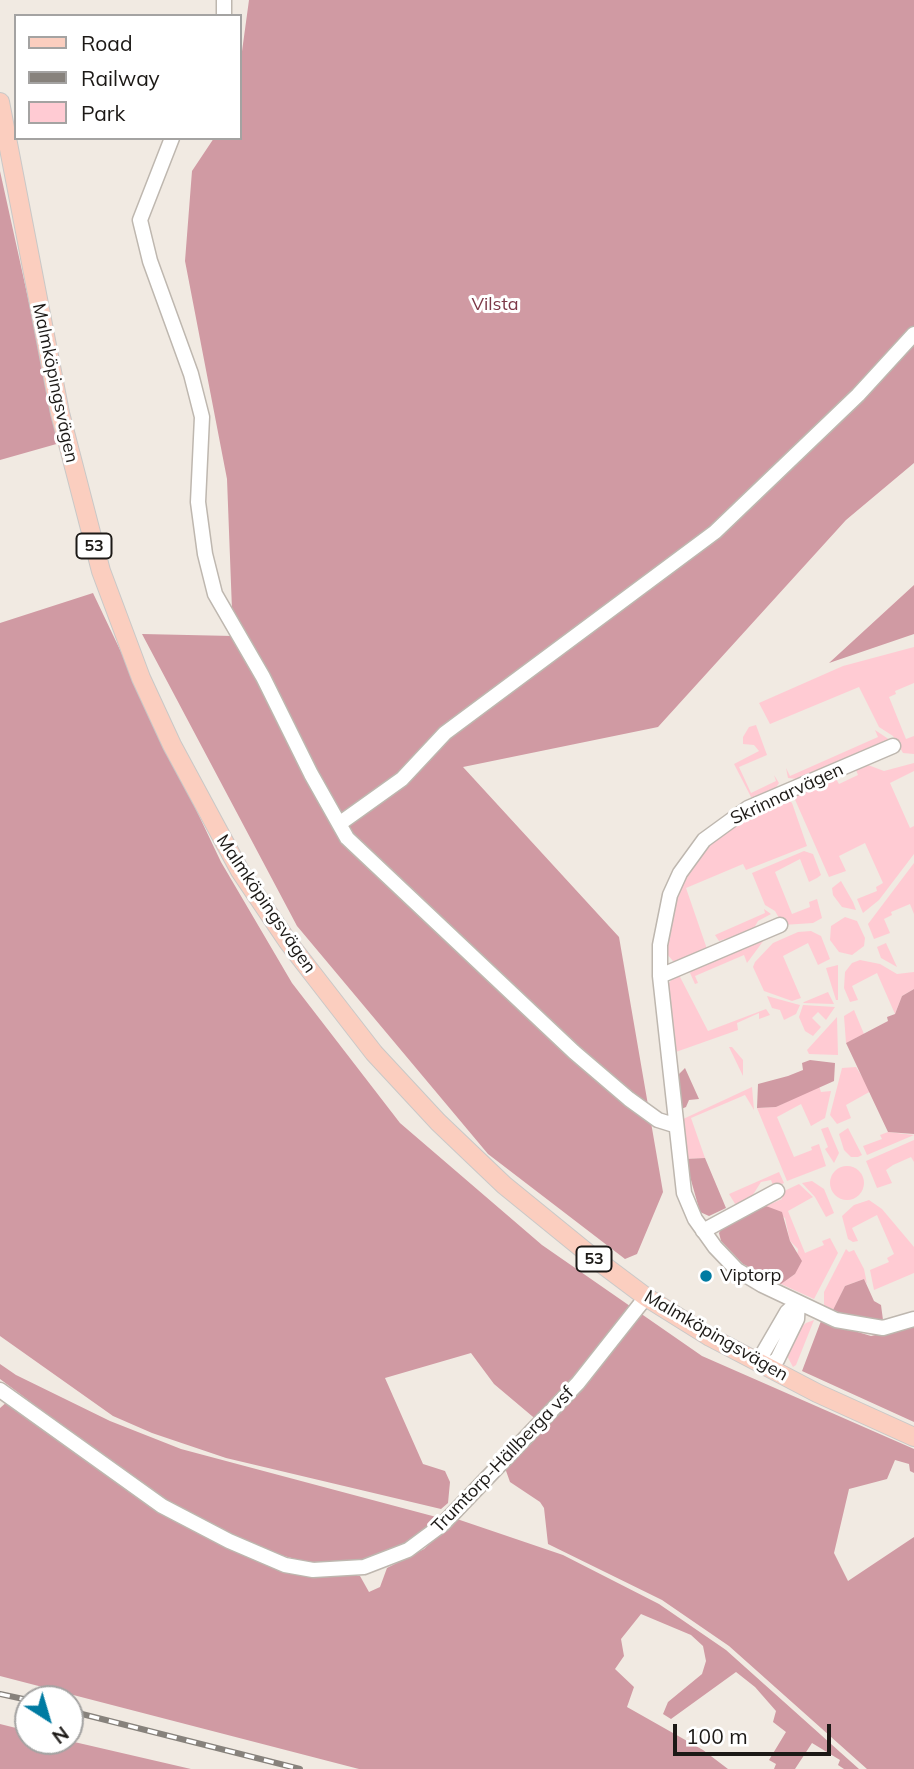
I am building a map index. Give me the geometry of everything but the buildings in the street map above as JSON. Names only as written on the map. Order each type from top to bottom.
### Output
[{"type":"main road","name":"Malmköpingsvägen","points":[[0,102],[60,414],[105,583],[141,678],[206,813],[240,871],[288,942],[374,1053],[438,1122],[504,1185],[590,1255],[646,1297],[710,1337],[914,1437]]},
{"type":"street","points":[[171,140],[140,220],[150,261],[191,374],[202,417],[198,502],[215,594],[263,677],[339,824],[361,853],[462,943],[574,1052],[629,1099],[658,1120],[674,1125]]},
{"type":"street","points":[[339,824],[402,779],[445,733],[715,532],[858,395],[914,334]]},
{"type":"street","name":"Skrinnarvägen","points":[[893,746],[748,808],[704,840],[680,873],[670,895],[660,945],[660,976],[674,1125],[684,1193],[703,1231],[737,1270],[836,1320],[868,1328],[883,1328],[914,1319]]},
{"type":"street","points":[[660,976],[780,925]]},
{"type":"street","points":[[703,1231],[777,1191]]},
{"type":"street","name":"Trumtorp-Hällberga vsf","points":[[0,1390],[162,1506],[229,1541],[285,1566],[313,1570],[364,1567],[408,1550],[443,1524],[578,1383],[646,1297]]},
{"type":"street","points":[[766,1366],[762,1355],[787,1312],[798,1302]]},
{"type":"green space","name":"Vilsta","points":[[249,0],[914,0],[914,463],[846,520],[658,727],[463,767],[619,937],[663,1192],[637,1254],[625,1259],[488,1154],[297,926],[142,634],[233,636],[227,479],[185,261],[192,171],[213,140],[242,140],[242,51]]},
{"type":"green space","points":[[0,171],[60,443],[0,460]]},
{"type":"green space","points":[[914,585],[914,634],[829,663]]},
{"type":"green space","points":[[93,593],[221,862],[292,983],[400,1123],[542,1245],[702,1356],[914,1449],[914,1473],[910,1471],[909,1464],[895,1460],[887,1479],[849,1489],[834,1553],[848,1581],[914,1537],[914,1769],[867,1769],[729,1646],[662,1600],[548,1544],[544,1508],[540,1502],[510,1482],[505,1468],[545,1427],[494,1384],[471,1353],[385,1378],[423,1464],[445,1471],[450,1482],[448,1503],[441,1509],[226,1458],[152,1433],[113,1416],[0,1336],[0,623]]},
{"type":"green space","points":[[914,647],[914,683],[895,691],[896,694],[889,697],[906,739],[914,736],[914,754],[903,753],[893,736],[879,727],[859,687],[770,724],[759,703],[843,666]]},
{"type":"green space","points":[[756,725],[767,755],[739,767],[751,793],[776,781],[774,775],[779,783],[775,789],[754,798],[751,797],[734,764],[759,751],[754,745],[743,744],[743,737],[749,727]]},
{"type":"green space","points":[[875,730],[890,740],[797,779],[788,778],[786,768],[790,776],[878,737]]},
{"type":"green space","points":[[914,763],[914,771],[890,783],[910,828],[914,826],[914,854],[879,900],[863,913],[857,899],[877,891],[876,887],[883,883],[865,843],[839,856],[846,871],[829,877],[793,795],[835,777],[839,784],[858,775],[856,770],[868,765],[884,771]]},
{"type":"green space","points":[[787,798],[792,803],[807,846],[746,870],[743,864],[686,888],[707,949],[681,961],[673,961],[666,953],[677,893],[686,874],[711,842],[756,810]]},
{"type":"green space","points":[[804,851],[813,854],[821,875],[817,878],[809,882],[800,859],[775,872],[792,914],[810,907],[809,902],[817,899],[822,918],[813,923],[783,925],[775,911],[765,905],[752,873]]},
{"type":"green space","points":[[914,863],[914,914],[910,904],[891,912],[892,915],[884,919],[890,933],[874,939],[868,924]]},
{"type":"green space","points":[[841,881],[856,910],[842,907],[833,895],[832,888]]},
{"type":"green space","points":[[764,909],[771,914],[758,921],[753,930],[719,941],[715,935],[765,913]]},
{"type":"green space","points":[[845,917],[857,921],[865,938],[864,946],[852,955],[839,952],[830,940],[831,926]]},
{"type":"green space","points":[[811,931],[821,936],[830,959],[818,965],[808,943],[783,956],[801,998],[792,1001],[764,991],[753,967],[755,962],[773,943],[798,932]]},
{"type":"green space","points":[[762,938],[764,940],[747,963],[744,955],[695,976],[698,983],[695,984],[690,973],[693,967]]},
{"type":"green space","points":[[886,943],[897,967],[881,958],[877,947]]},
{"type":"green space","points":[[860,960],[880,964],[897,974],[914,972],[914,989],[902,996],[895,1014],[877,973],[852,986],[858,1000],[850,1002],[844,988],[845,972],[852,963]]},
{"type":"green space","points":[[838,965],[838,1000],[836,1000],[826,968]]},
{"type":"green space","points":[[679,975],[708,1031],[766,1009],[770,1015],[759,1019],[759,1013],[737,1023],[738,1030],[673,1053],[667,986],[674,976]]},
{"type":"green space","points":[[914,989],[914,1134],[888,1132],[846,1043],[888,1021],[887,1017],[895,1014],[902,996]]},
{"type":"green space","points":[[828,992],[834,1004],[803,1003],[804,1002]]},
{"type":"green space","points":[[767,996],[800,1005],[796,1014],[784,1020],[780,1010],[772,1008]]},
{"type":"green space","points":[[803,1005],[835,1007],[826,1020],[818,1012],[812,1018],[821,1027],[813,1036],[805,1031],[799,1017]]},
{"type":"green space","points":[[854,1010],[864,1034],[846,1043],[844,1016]]},
{"type":"green space","points":[[837,1017],[838,1055],[809,1054],[807,1050]]},
{"type":"green space","points":[[729,1047],[743,1060],[743,1076]]},
{"type":"green space","points":[[810,1060],[835,1063],[834,1081],[776,1107],[757,1108],[758,1084],[803,1070],[802,1063]]},
{"type":"green space","points":[[856,1067],[871,1091],[846,1105],[851,1118],[837,1124],[830,1115],[842,1068]]},
{"type":"green space","points":[[685,1068],[699,1099],[689,1100],[686,1107],[679,1110],[675,1078]]},
{"type":"green space","points":[[819,1086],[821,1092],[831,1091],[825,1118],[811,1126],[801,1104],[777,1117],[794,1157],[819,1144],[826,1166],[787,1181],[757,1108],[776,1107]]},
{"type":"green space","points":[[752,1087],[754,1110],[745,1095],[691,1118],[705,1158],[685,1159],[681,1120]]},
{"type":"green space","points":[[828,1127],[839,1153],[834,1163],[825,1149],[828,1147],[821,1129]]},
{"type":"green space","points":[[848,1128],[862,1155],[858,1157],[851,1157],[844,1150],[839,1134]]},
{"type":"green space","points":[[888,1132],[914,1135],[867,1155],[863,1146],[882,1139],[880,1135]]},
{"type":"green space","points":[[914,1140],[914,1162],[911,1157],[893,1165],[886,1170],[892,1183],[877,1188],[866,1161]]},
{"type":"green space","points":[[705,1158],[726,1208],[709,1216],[700,1212],[685,1159]]},
{"type":"green space","points":[[847,1166],[859,1171],[864,1183],[859,1195],[847,1200],[835,1195],[830,1183],[835,1171]]},
{"type":"green space","points":[[779,1172],[784,1183],[774,1188],[771,1180],[761,1182],[749,1201],[737,1207],[729,1194]]},
{"type":"green space","points":[[812,1181],[824,1189],[834,1213],[826,1217],[815,1197],[802,1183]]},
{"type":"green space","points":[[799,1184],[813,1197],[788,1211],[805,1253],[824,1245],[822,1241],[830,1238],[838,1253],[814,1299],[781,1284],[795,1274],[798,1249],[790,1241],[785,1218],[766,1206],[782,1199],[780,1193]]},
{"type":"green space","points":[[869,1200],[882,1209],[914,1247],[914,1273],[874,1290],[870,1270],[889,1262],[887,1258],[894,1254],[877,1215],[852,1228],[858,1241],[853,1242],[848,1239],[842,1216],[854,1205]]},
{"type":"green space","points":[[766,1206],[782,1212],[790,1241],[802,1261],[795,1274],[781,1284],[743,1264],[721,1241],[719,1233],[723,1227]]},
{"type":"green space","points":[[846,1249],[849,1252],[854,1250],[864,1269],[867,1284],[864,1279],[845,1286],[833,1310],[824,1305],[824,1292]]},
{"type":"green space","points":[[864,1279],[874,1301],[881,1305],[883,1320],[854,1318],[833,1310],[845,1286]]},
{"type":"green space","points":[[814,1320],[793,1367],[786,1354],[798,1330]]},
{"type":"green space","points":[[821,1321],[871,1336],[914,1326],[914,1422],[802,1371]]},
{"type":"green space","points":[[0,1364],[16,1375],[110,1421],[181,1449],[440,1518],[404,1545],[369,1560],[314,1564],[269,1552],[163,1501],[0,1379]]},
{"type":"green space","points":[[8,1401],[197,1531],[335,1576],[360,1576],[369,1592],[380,1587],[387,1568],[424,1549],[457,1519],[563,1555],[659,1604],[726,1650],[859,1769],[844,1769],[838,1765],[840,1760],[812,1743],[795,1769],[774,1769],[776,1764],[769,1760],[786,1732],[773,1722],[776,1711],[755,1687],[736,1672],[671,1719],[663,1714],[668,1702],[702,1674],[706,1661],[703,1646],[691,1635],[641,1614],[621,1639],[624,1656],[615,1669],[634,1687],[627,1707],[703,1750],[728,1769],[359,1769],[84,1698],[84,1685],[35,1685],[0,1676],[0,1408]]},
{"type":"green space","points":[[0,1724],[14,1728],[14,1755],[84,1755],[84,1744],[191,1769],[0,1769]]},
{"type":"railway","points":[[0,1694],[14,1697]]},
{"type":"railway","points":[[84,1715],[300,1769]]},
{"type":"place","name":"Viptorp","points":[[706,1276]]}]
